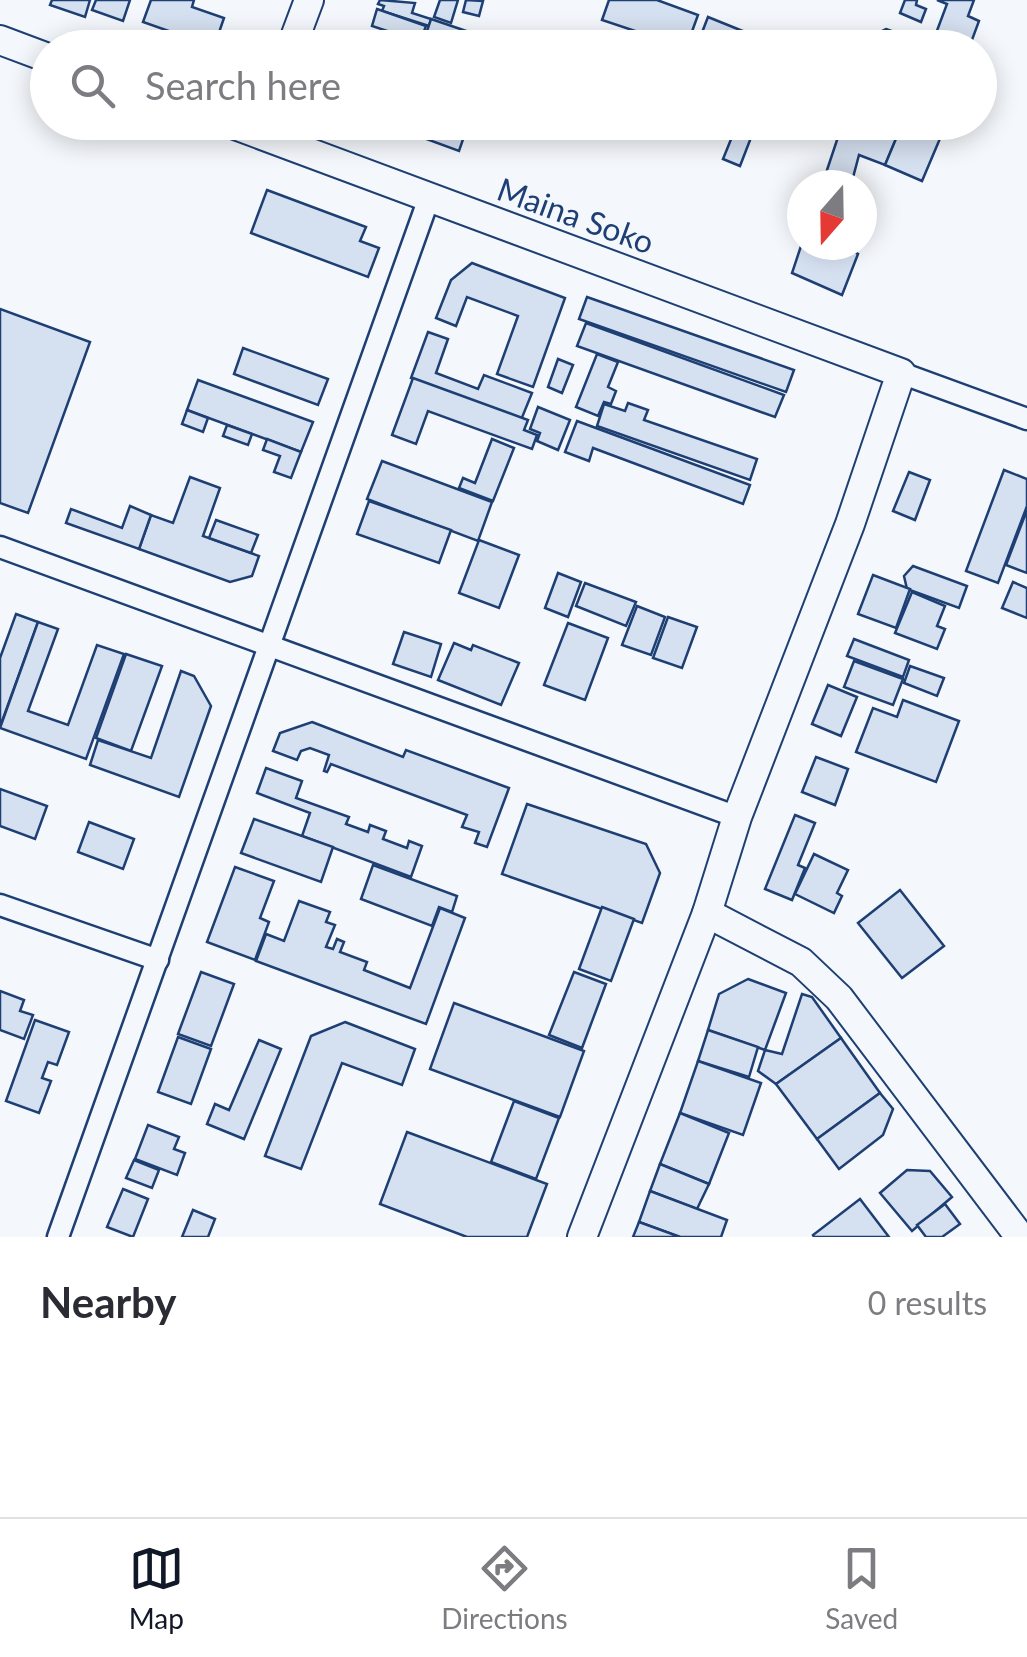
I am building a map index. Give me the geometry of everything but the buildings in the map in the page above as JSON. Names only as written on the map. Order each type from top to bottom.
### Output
[{"type":"street","points":[[298,30],[309,0]]},
{"type":"street","points":[[0,40],[30,51]]},
{"type":"street","name":"Maina Soko","points":[[288,140],[429,198],[901,373]]},
{"type":"street","points":[[58,1237],[429,198]]},
{"type":"street","points":[[582,1237],[707,913],[737,817],[850,524],[901,373],[1027,419]]},
{"type":"street","points":[[0,547],[737,817]]},
{"type":"street","points":[[0,906],[158,960]]},
{"type":"street","points":[[707,913],[801,962],[838,998],[1020,1237]]}]
